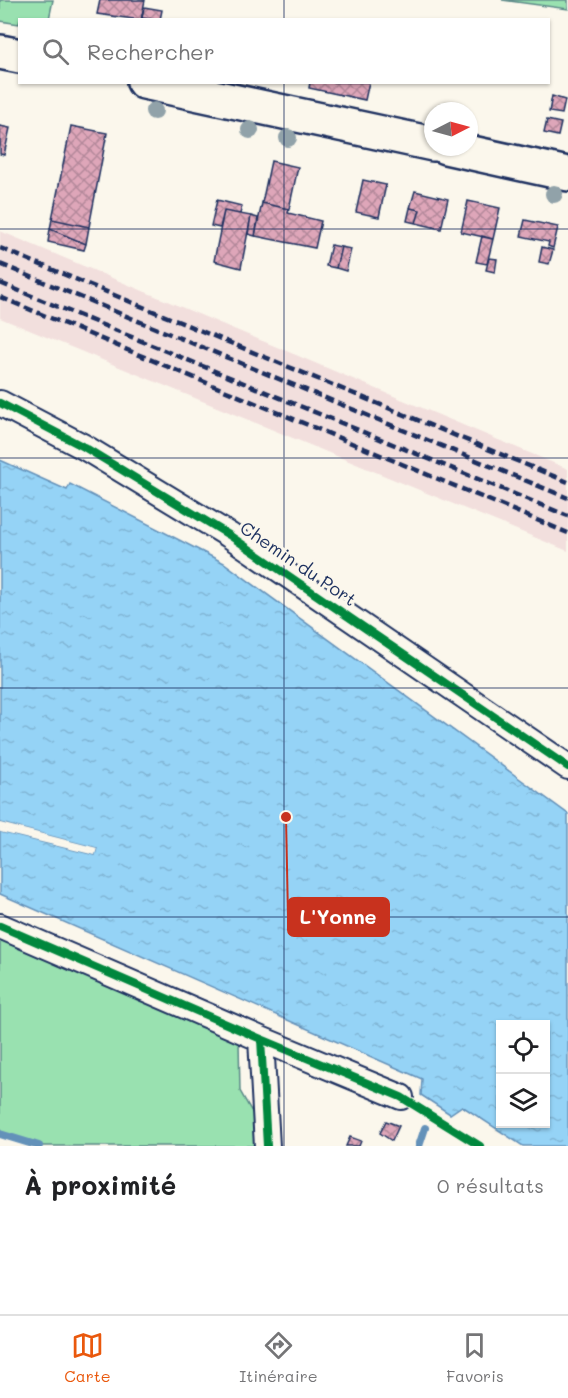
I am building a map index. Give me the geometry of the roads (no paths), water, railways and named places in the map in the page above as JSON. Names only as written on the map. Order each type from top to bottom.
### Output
[{"type":"main road","points":[[0,52],[18,56]]},
{"type":"main road","points":[[153,84],[424,142]]},
{"type":"main road","points":[[478,154],[568,174]]},
{"type":"street","name":"Chemin du Port","points":[[0,404],[84,447],[229,535],[568,767]]},
{"type":"street","points":[[0,926],[400,1097]]},
{"type":"street","points":[[261,1039],[267,1146]]},
{"type":"water","points":[[0,460],[67,490],[70,484],[224,563],[568,814],[568,1146],[523,1146],[462,1106],[450,1114],[421,1095],[422,1079],[0,894],[0,832],[95,855],[97,848],[0,823]]},
{"type":"waterway","points":[[419,1146],[425,1128]]},
{"type":"waterway","points":[[0,1134],[39,1146]]},
{"type":"railway","points":[[0,248],[568,482]]},
{"type":"railway","points":[[0,264],[568,498]]},
{"type":"railway","points":[[0,283],[568,516]]},
{"type":"railway","points":[[0,297],[568,533]]},
{"type":"place","name":"L'Yonne","points":[[286,817]]}]
